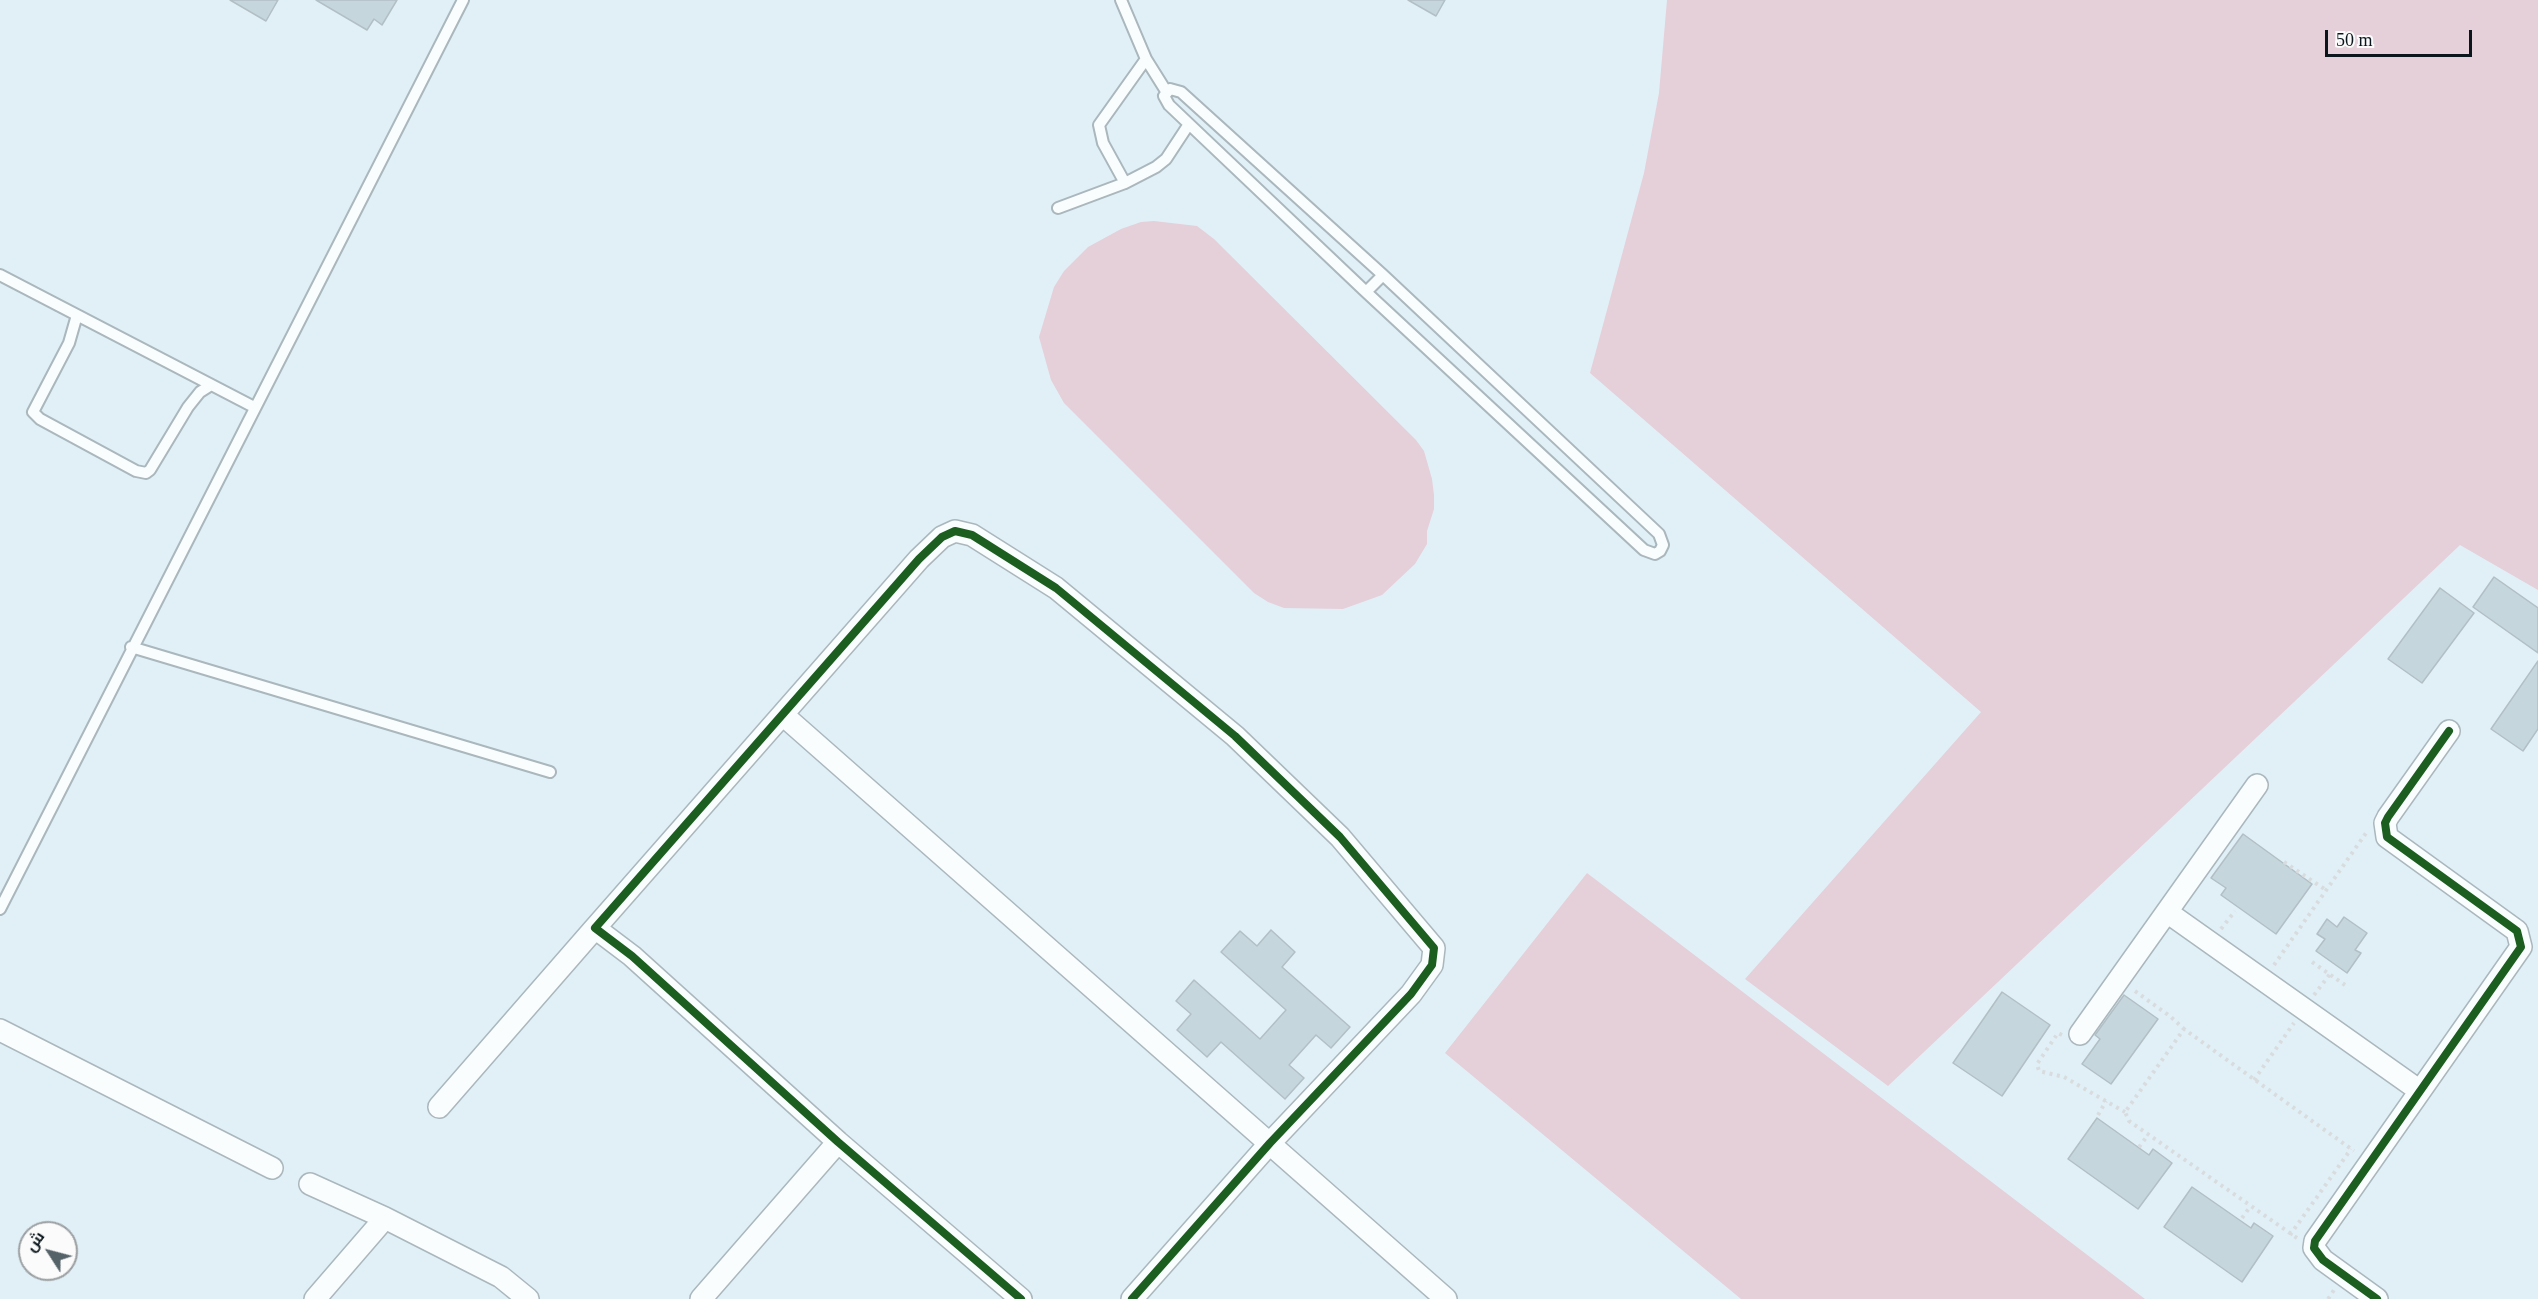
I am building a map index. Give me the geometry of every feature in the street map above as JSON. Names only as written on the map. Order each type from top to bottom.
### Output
[{"type":"street","points":[[440,1107],[935,543],[948,533],[963,531],[1056,588],[1235,736],[1340,837],[1431,942],[1435,952],[1425,977],[1411,994],[1270,1143],[1132,1299]]},
{"type":"street","points":[[783,715],[1446,1299]]},
{"type":"street","points":[[2377,1299],[2323,1260],[2314,1248],[2315,1240],[2519,952],[2522,941],[2517,931],[2391,843],[2387,837],[2385,823],[2449,731]]},
{"type":"street","points":[[2080,1034],[2257,785]]},
{"type":"street","points":[[2167,912],[2420,1091]]},
{"type":"street","points":[[595,928],[632,956],[838,1142],[1021,1299]]},
{"type":"street","points":[[0,1030],[272,1168]]},
{"type":"street","points":[[700,1299],[838,1142]]},
{"type":"street","points":[[309,1184],[385,1218],[501,1277],[528,1299]]},
{"type":"street","points":[[315,1299],[385,1218]]},
{"type":"lane","points":[[0,909],[131,647],[463,0]]},
{"type":"lane","points":[[1121,0],[1146,59],[1166,91],[1165,100],[1366,292],[1644,550],[1655,554],[1660,551],[1662,539],[1659,534],[1383,275],[1181,92],[1176,89],[1166,91]]},
{"type":"lane","points":[[1125,183],[1103,143],[1099,126],[1146,59]]},
{"type":"lane","points":[[1058,208],[1144,175],[1166,159],[1189,124]]},
{"type":"lane","points":[[0,275],[254,407]]},
{"type":"lane","points":[[1366,292],[1383,275]]},
{"type":"lane","points":[[77,315],[69,342],[33,412],[40,419],[117,460],[142,473],[150,470],[188,408],[200,392],[211,385]]},
{"type":"lane","points":[[131,647],[550,772]]},
{"type":"path","points":[[2263,980],[2367,832],[2385,823]]},
{"type":"path","points":[[2284,862],[2326,890]]},
{"type":"path","points":[[2312,962],[2344,985]]},
{"type":"path","points":[[2120,978],[2184,1029],[2370,1162]]},
{"type":"path","points":[[2125,1112],[2184,1029]]},
{"type":"path","points":[[2080,1034],[2073,1043],[2058,1033],[2037,1064],[2039,1071],[2064,1077],[2125,1112],[2129,1121],[2290,1235],[2315,1240]]},
{"type":"path","points":[[2098,1115],[2106,1101]]},
{"type":"path","points":[[2139,1147],[2148,1135]]},
{"type":"path","points":[[2290,1235],[2352,1149]]},
{"type":"path","points":[[2242,1218],[2250,1207]]},
{"type":"shaded area","points":[[1667,0],[2538,0],[2538,590],[2460,545],[1888,1086],[1745,979],[1981,712],[1590,373],[1644,173],[1659,93]]},
{"type":"shaded area","points":[[1154,221],[1197,226],[1214,239],[1416,440],[1424,451],[1434,495],[1434,509],[1427,531],[1427,544],[1415,564],[1382,595],[1343,609],[1284,608],[1268,602],[1254,593],[1064,403],[1051,380],[1039,337],[1054,287],[1064,271],[1088,247],[1121,229],[1141,222]]},
{"type":"shaded area","points":[[1587,873],[2145,1299],[1741,1299],[1445,1053]]},
{"type":"building","points":[[230,0],[278,0],[266,21]]},
{"type":"building","points":[[316,0],[397,0],[382,25],[374,19],[367,30]]},
{"type":"building","points":[[1408,0],[1445,0],[1436,16]]},
{"type":"building","points":[[2494,577],[2538,608],[2538,653],[2473,607]]},
{"type":"building","points":[[2440,588],[2474,613],[2422,683],[2388,659]]},
{"type":"building","points":[[2538,661],[2538,729],[2523,751],[2491,729]]},
{"type":"building","points":[[2243,834],[2312,884],[2276,934],[2221,895],[2226,888],[2211,878]]},
{"type":"building","points":[[2344,917],[2367,933],[2355,950],[2361,953],[2347,973],[2316,951],[2325,939],[2317,934],[2327,919],[2337,927]]},
{"type":"building","points":[[1271,930],[1295,952],[1282,967],[1350,1027],[1331,1048],[1316,1035],[1289,1065],[1304,1078],[1285,1099],[1221,1042],[1207,1057],[1177,1030],[1191,1014],[1176,1001],[1194,980],[1260,1039],[1286,1010],[1221,952],[1240,931],[1257,946]]},
{"type":"building","points":[[2002,992],[2050,1025],[2002,1096],[1953,1063]]},
{"type":"building","points":[[2124,995],[2158,1019],[2111,1084],[2082,1064],[2100,1039],[2095,1035]]},
{"type":"building","points":[[2097,1118],[2149,1155],[2153,1149],[2172,1163],[2138,1209],[2068,1159]]},
{"type":"building","points":[[2192,1187],[2251,1228],[2254,1223],[2273,1236],[2242,1282],[2164,1227]]},
{"type":"cycle path","points":[[1021,1299],[838,1142],[632,956],[595,928],[919,559],[942,537],[955,531],[972,535],[1056,588],[1235,736],[1340,837],[1434,948],[1432,965],[1411,994],[1270,1143],[1132,1299]]},
{"type":"cycle path","points":[[2377,1299],[2323,1260],[2314,1248],[2315,1241],[2521,947],[2517,931],[2387,837],[2385,823],[2388,817],[2449,731]]}]
